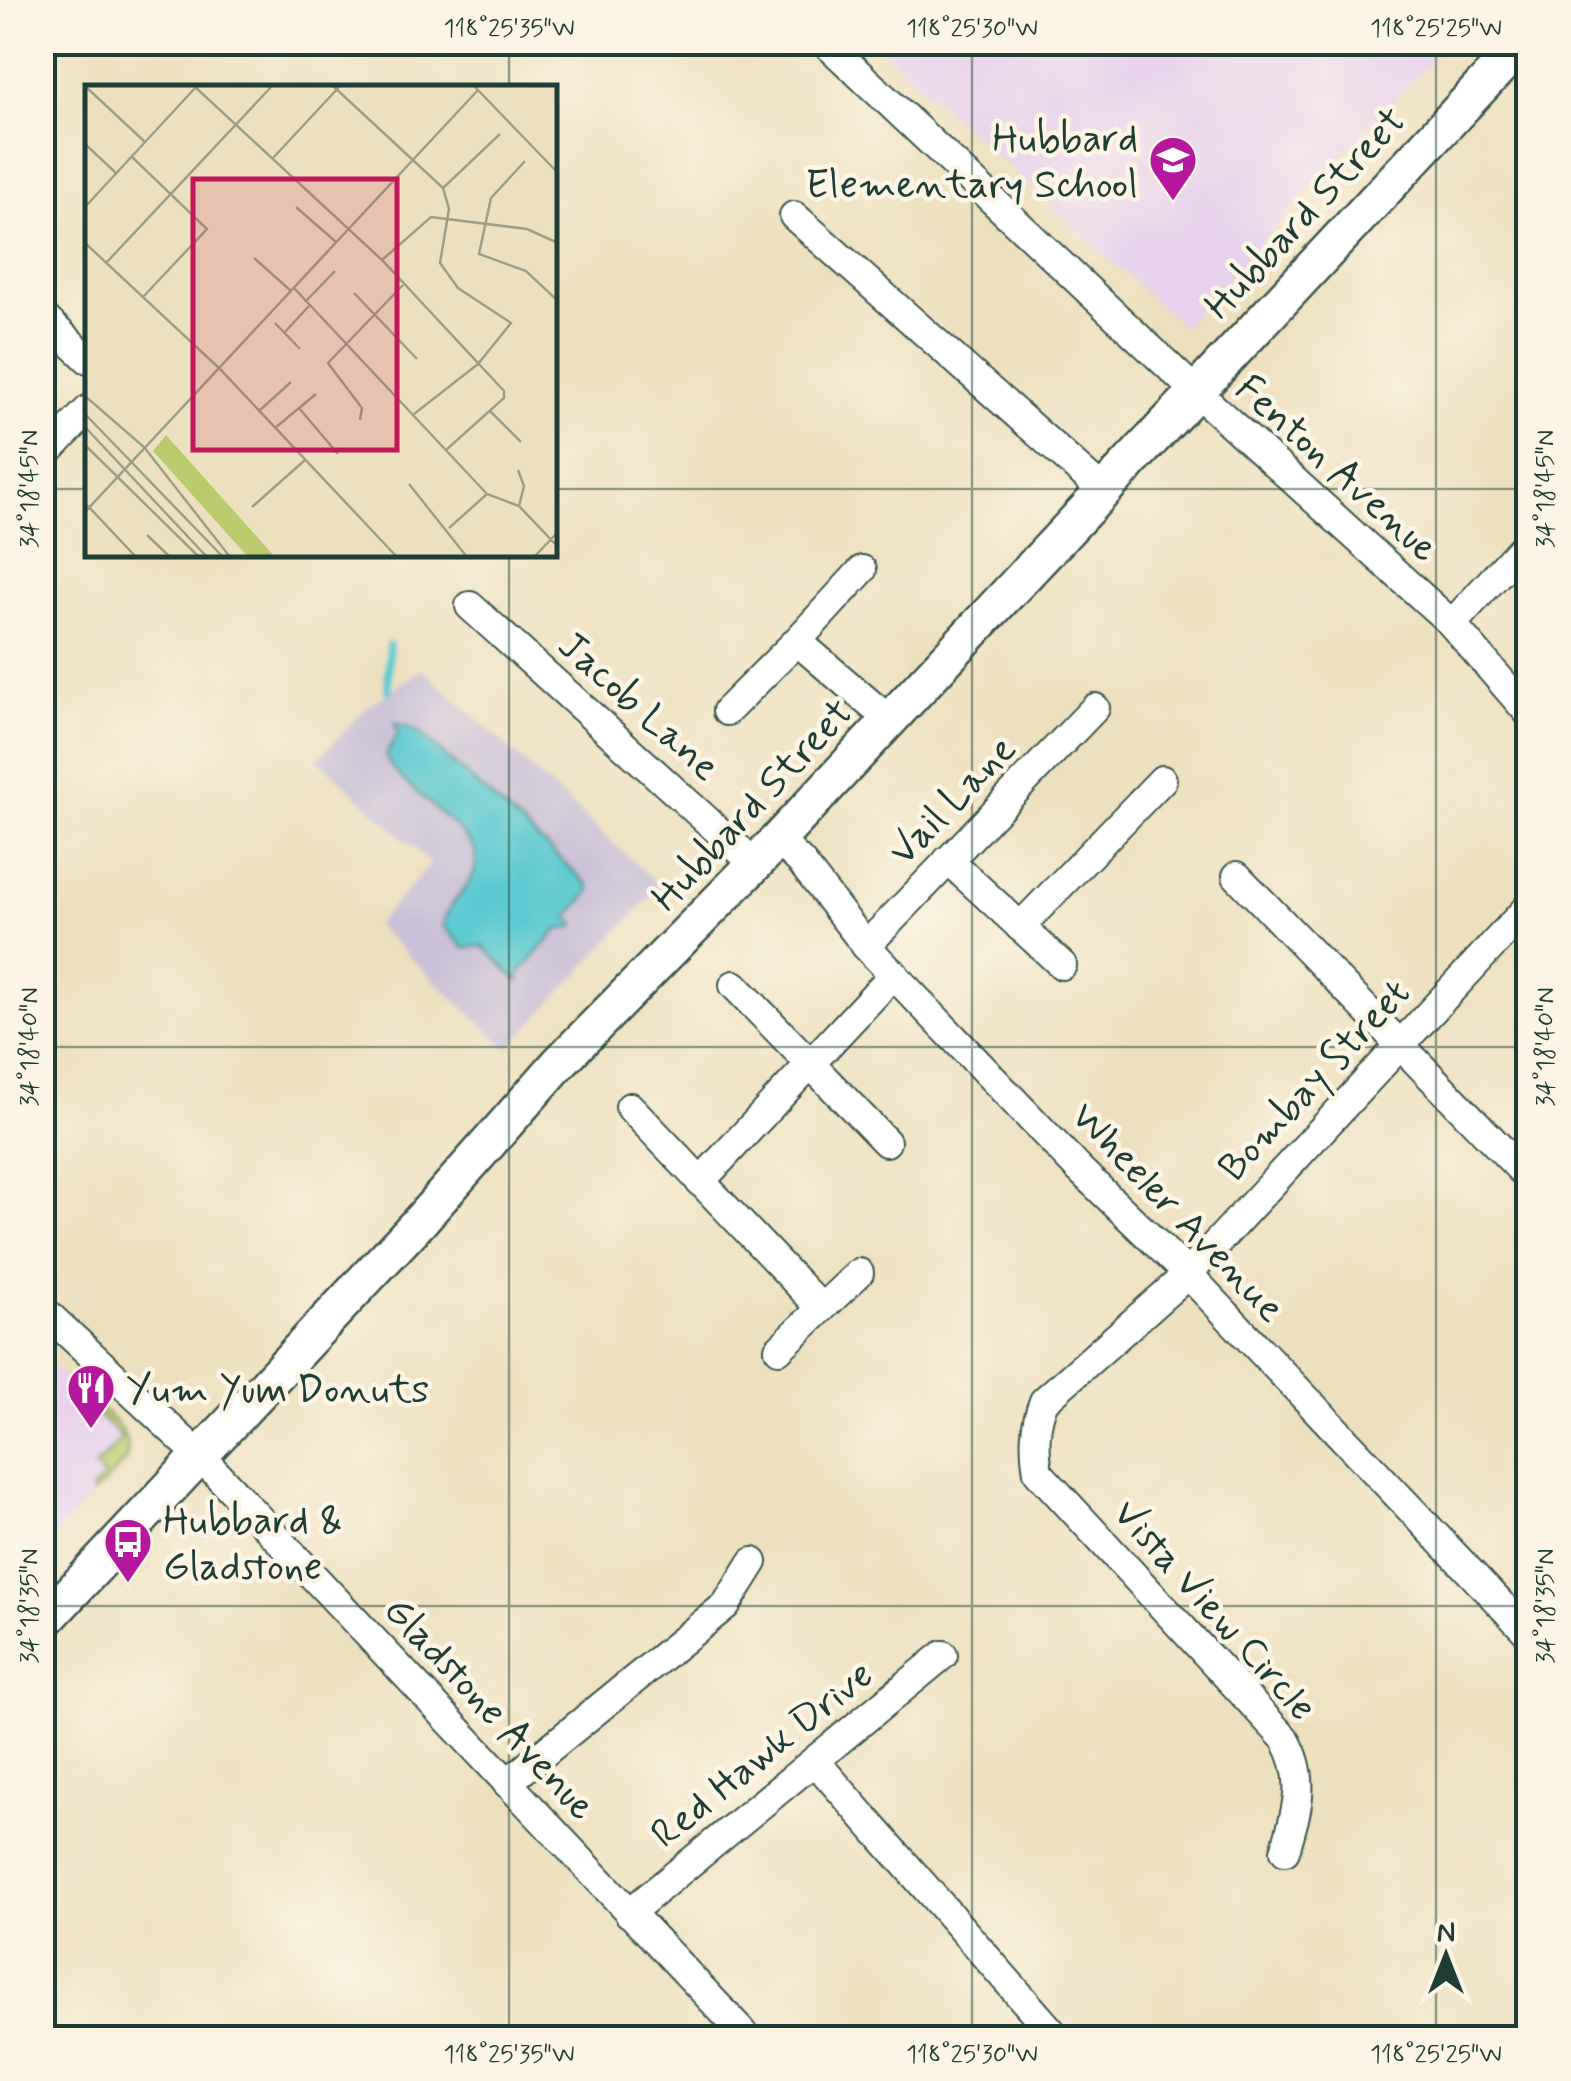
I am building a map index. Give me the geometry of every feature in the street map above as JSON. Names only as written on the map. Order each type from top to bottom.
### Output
[{"type":"main road","name":"Hubbard Street","points":[[42,1624],[420,1221],[559,1063],[766,852],[1523,42]]},
{"type":"street","name":"Fenton Avenue","points":[[825,42],[1194,390],[1452,624],[1528,712]]},
{"type":"street","points":[[794,216],[1102,490]]},
{"type":"street","points":[[42,316],[85,356]]},
{"type":"street","points":[[42,458],[85,413]]},
{"type":"street","points":[[1452,624],[1528,541]]},
{"type":"street","points":[[728,712],[862,570]]},
{"type":"street","name":"Jacob Lane","points":[[470,606],[766,852]]},
{"type":"street","points":[[796,641],[889,720]]},
{"type":"street","name":"Vail Lane","points":[[866,946],[1094,708]]},
{"type":"street","points":[[1020,927],[1162,780]]},
{"type":"street","name":"Wheeler Avenue","points":[[766,852],[801,862],[866,946],[1188,1274],[1528,1634]]},
{"type":"street","points":[[948,860],[1062,965]]},
{"type":"street","points":[[1237,876],[1401,1041],[1528,1177]]},
{"type":"street","name":"Bombay Street","points":[[1035,1432],[1044,1401],[1188,1274],[1528,907]]},
{"type":"street","points":[[700,1182],[894,974]]},
{"type":"street","points":[[734,984],[886,1142]]},
{"type":"street","points":[[630,1107],[821,1308]]},
{"type":"street","points":[[779,1349],[859,1273]]},
{"type":"street","name":"Gladstone Avenue","points":[[42,1309],[199,1456],[748,2038]]},
{"type":"street","name":"Vista View Circle","points":[[1035,1432],[1038,1472],[1285,1739],[1296,1758],[1302,1791],[1285,1851]]},
{"type":"street","points":[[507,1783],[726,1606],[753,1562]]},
{"type":"street","name":"Red Hawk Drive","points":[[629,1913],[943,1655]]},
{"type":"street","points":[[815,1761],[1057,2038]]},
{"type":"shaded area","name":"Hubbard Elementary School","points":[[874,43],[1447,43],[1183,327]]},
{"type":"shaded area","points":[[422,669],[660,886],[508,1049],[375,925],[431,864],[318,759],[368,706]]},
{"type":"shaded area","points":[[42,1357],[122,1431],[129,1449],[122,1463],[43,1549]]},
{"type":"green space","points":[[69,1381],[119,1427],[128,1449],[122,1465],[92,1495],[91,1490],[104,1476],[94,1467],[122,1438],[69,1388],[63,1392]]},
{"type":"water","points":[[395,723],[415,729],[590,886],[589,893],[568,917],[575,923],[573,927],[558,930],[519,974],[519,982],[483,946],[464,948],[443,925],[451,906],[474,874],[475,851],[390,764],[386,755],[398,733]]},
{"type":"waterway","points":[[388,690],[389,645]]},
{"type":"place","name":"Hubbard Elementary School","points":[[1173,202]]},
{"type":"place","name":"Yum Yum Donuts","points":[[91,1430]]},
{"type":"place","name":"Hubbard & Gladstone","points":[[128,1584]]}]
